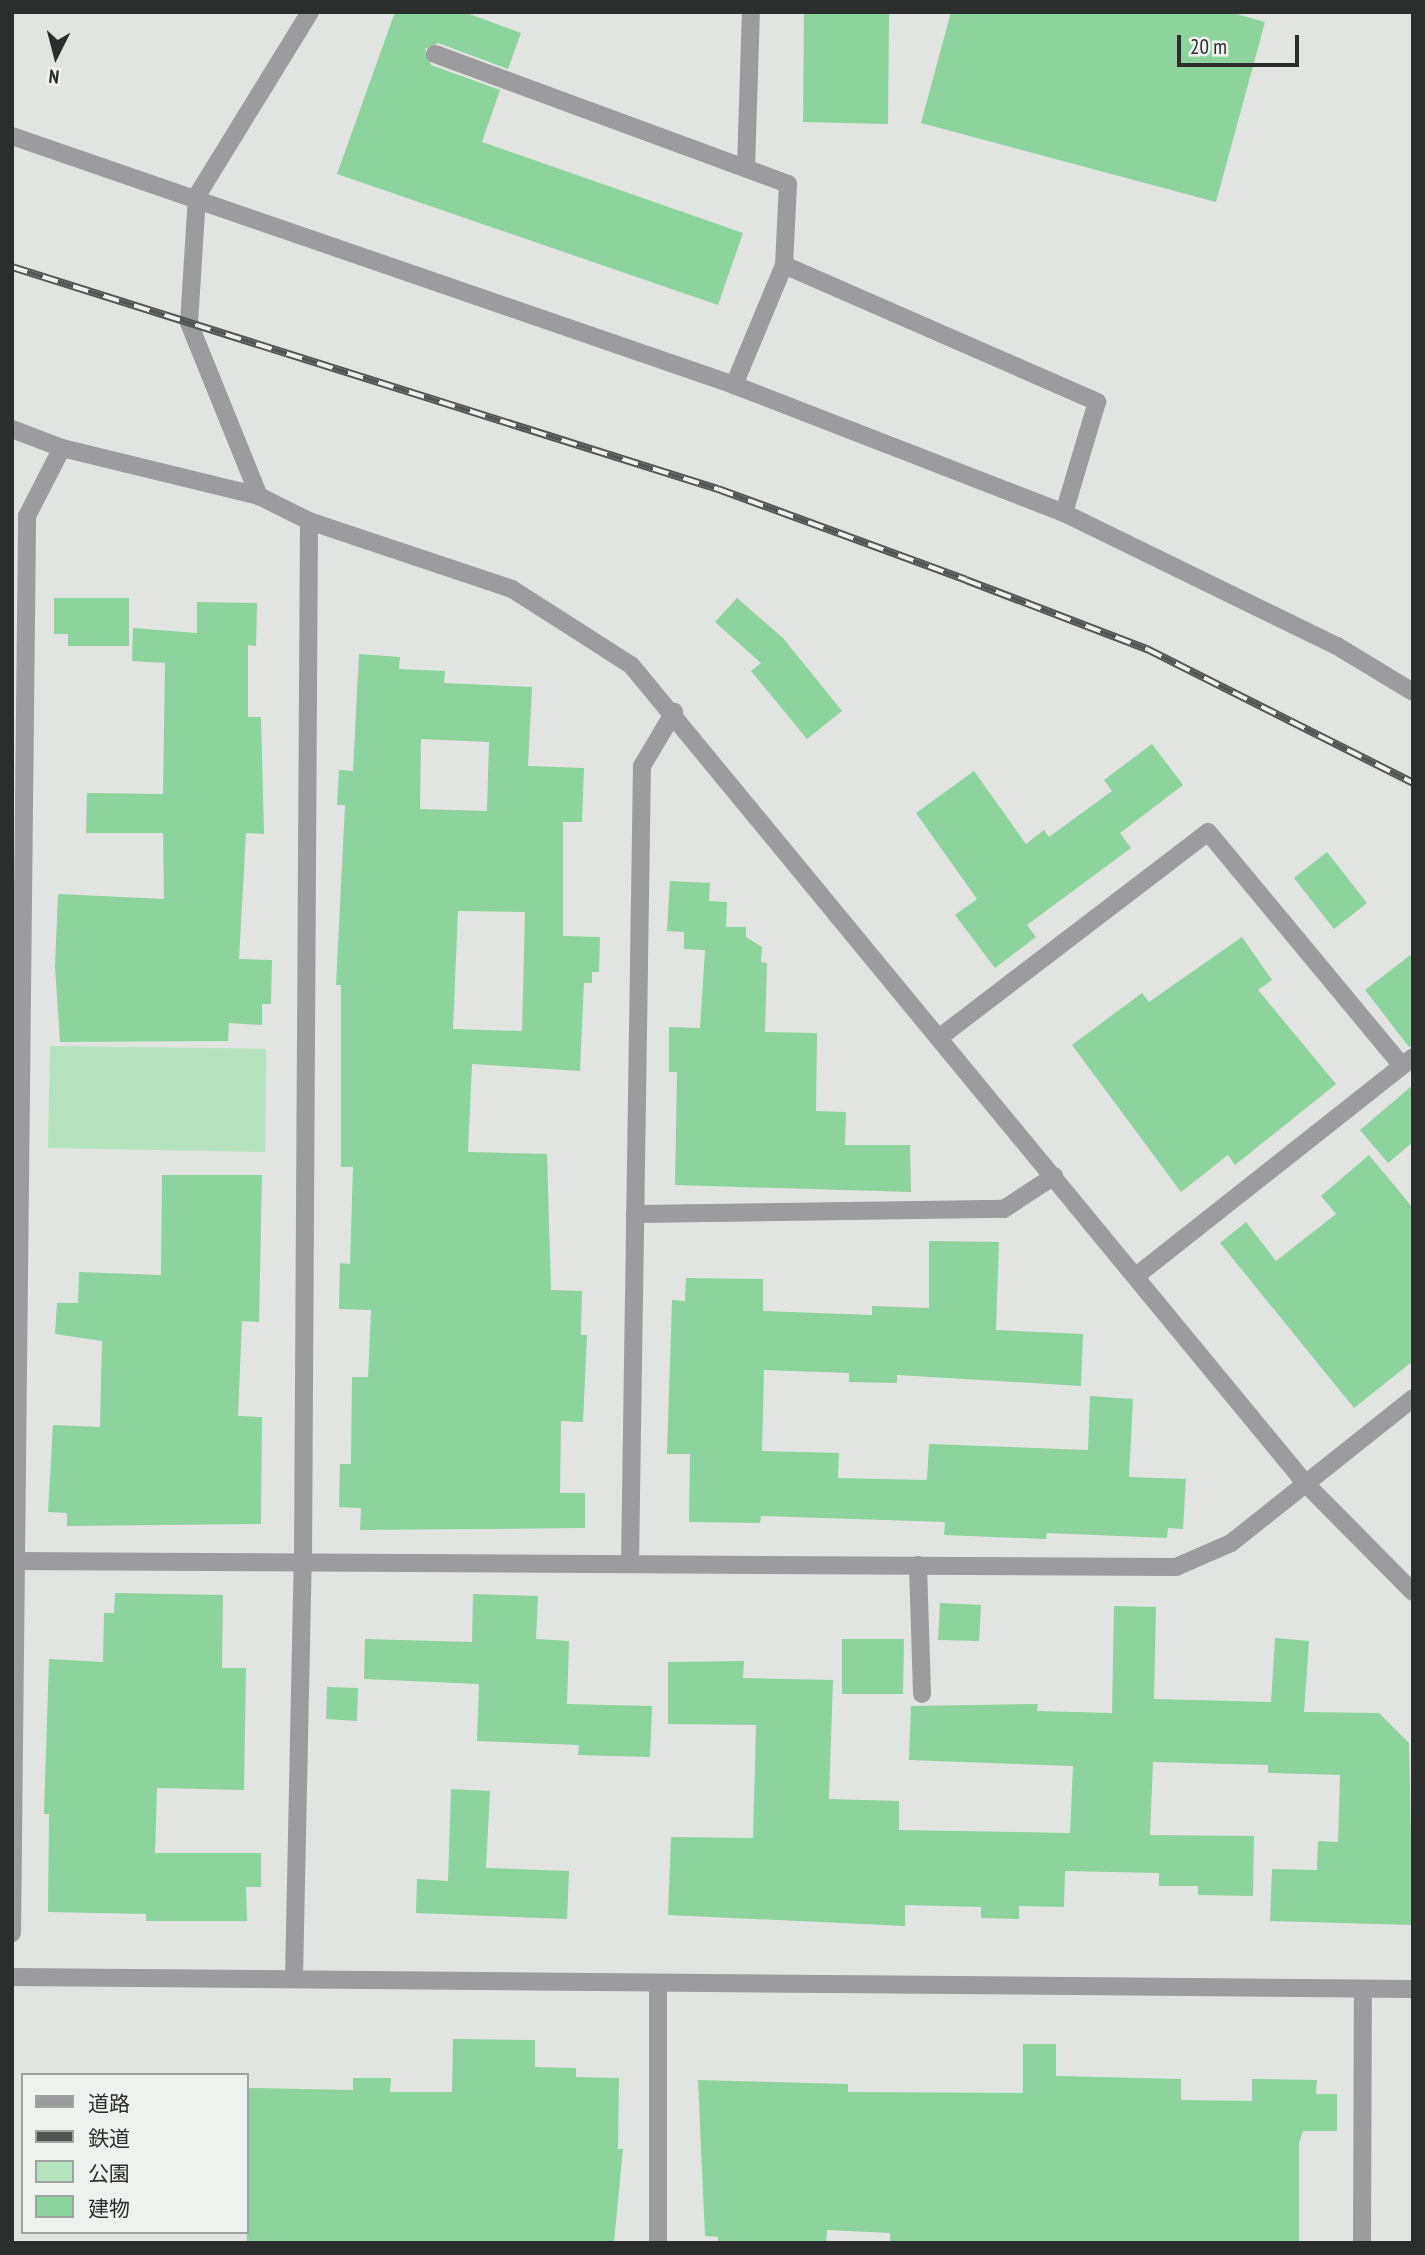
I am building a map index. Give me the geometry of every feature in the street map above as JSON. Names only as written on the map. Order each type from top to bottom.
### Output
[{"type":"street","points":[[259,496],[189,323],[197,196],[310,12]]},
{"type":"street","points":[[746,168],[751,12]]},
{"type":"street","points":[[435,54],[788,184],[784,265],[734,384]]},
{"type":"street","points":[[12,136],[197,196],[734,384],[1064,513],[1337,646],[1413,692]]},
{"type":"street","points":[[784,265],[1097,402],[1064,513]]},
{"type":"street","points":[[12,429],[62,448],[259,496],[309,521],[512,589],[631,664],[674,712],[1306,1484],[1413,1592]]},
{"type":"street","points":[[12,1933],[27,516],[62,448]]},
{"type":"street","points":[[294,1978],[303,1559],[309,521]]},
{"type":"street","points":[[630,1563],[642,766],[674,712]]},
{"type":"street","points":[[940,1037],[1208,832],[1407,1061],[1136,1276]]},
{"type":"street","points":[[635,1214],[1004,1209],[1054,1176]]},
{"type":"street","points":[[15,1561],[303,1559],[1176,1567],[1231,1543],[1413,1398]]},
{"type":"street","points":[[918,1565],[922,1694]]},
{"type":"street","points":[[12,1977],[1413,1989]]},
{"type":"street","points":[[658,1984],[658,2243]]},
{"type":"street","points":[[1362,2243],[1363,1989]]},
{"type":"green space","points":[[50,1046],[266,1049],[265,1152],[48,1148]]},
{"type":"building","points":[[395,12],[464,12],[521,33],[508,69],[438,43],[425,49],[431,65],[500,90],[482,142],[743,233],[718,305],[337,174]]},
{"type":"building","points":[[804,12],[889,12],[888,124],[803,122]]},
{"type":"building","points":[[951,12],[1229,12],[1265,22],[1216,202],[921,123]]},
{"type":"building","points":[[54,598],[129,598],[129,646],[68,646],[68,634],[54,634]]},
{"type":"building","points":[[737,598],[783,638],[842,711],[807,739],[751,671],[761,663],[715,622]]},
{"type":"building","points":[[197,602],[257,603],[256,646],[248,645],[248,717],[261,717],[264,834],[246,833],[239,959],[272,960],[271,1004],[262,1004],[262,1025],[229,1023],[228,1041],[60,1042],[55,967],[58,894],[164,899],[163,833],[86,833],[87,793],[163,794],[165,663],[132,661],[133,628],[197,633]]},
{"type":"building","points":[[359,654],[400,657],[399,669],[445,671],[444,683],[532,687],[528,766],[584,768],[582,822],[563,822],[563,936],[600,937],[599,972],[592,972],[592,983],[584,983],[580,1071],[472,1064],[468,1152],[547,1154],[551,1290],[582,1291],[581,1335],[587,1335],[583,1422],[561,1421],[560,1493],[585,1493],[585,1528],[360,1530],[361,1508],[339,1507],[340,1464],[351,1464],[352,1377],[368,1377],[371,1310],[339,1309],[340,1263],[350,1264],[353,1167],[341,1167],[341,985],[336,985],[345,805],[337,805],[339,770],[353,771]],"holes":[[[421,739],[489,742],[487,811],[420,809]],[[458,911],[525,912],[522,1031],[453,1029]]]},
{"type":"building","points":[[1152,744],[1183,785],[1120,833],[1131,848],[1027,925],[1036,937],[995,968],[955,915],[977,899],[916,813],[974,771],[1026,844],[1044,830],[1049,837],[1112,791],[1104,780]]},
{"type":"building","points":[[1327,852],[1367,903],[1334,929],[1294,878]]},
{"type":"building","points":[[670,881],[710,883],[709,901],[727,902],[726,927],[746,927],[746,937],[762,947],[761,962],[767,963],[765,1032],[817,1033],[816,1111],[846,1112],[845,1145],[910,1145],[911,1192],[675,1185],[677,1072],[669,1072],[669,1027],[700,1028],[705,950],[684,949],[684,932],[667,931]]},
{"type":"building","points":[[1242,937],[1272,980],[1258,990],[1336,1084],[1235,1165],[1228,1155],[1181,1192],[1072,1045],[1142,993],[1149,1002]]},
{"type":"building","points":[[1413,953],[1413,1046],[1409,1047],[1365,990]]},
{"type":"building","points":[[1413,1085],[1413,1142],[1388,1163],[1360,1130]]},
{"type":"building","points":[[1369,1155],[1413,1208],[1413,1361],[1354,1408],[1220,1243],[1246,1222],[1276,1261],[1336,1214],[1321,1196]]},
{"type":"building","points":[[162,1175],[262,1175],[259,1322],[242,1321],[238,1416],[262,1417],[261,1524],[67,1526],[67,1513],[48,1512],[53,1425],[100,1427],[102,1341],[55,1334],[57,1303],[78,1303],[79,1272],[161,1275]]},
{"type":"building","points":[[929,1241],[999,1242],[996,1330],[1083,1334],[1081,1386],[897,1375],[897,1383],[849,1382],[849,1373],[764,1370],[762,1451],[839,1453],[838,1478],[927,1480],[929,1444],[1088,1450],[1090,1396],[1133,1399],[1129,1477],[1186,1479],[1183,1529],[1168,1528],[1167,1538],[1047,1533],[1046,1539],[944,1535],[945,1522],[761,1516],[760,1523],[689,1522],[690,1454],[667,1454],[672,1300],[685,1301],[686,1278],[763,1279],[763,1311],[872,1315],[872,1306],[929,1308]]},
{"type":"building","points":[[115,1593],[223,1595],[222,1668],[246,1668],[244,1790],[157,1788],[155,1853],[261,1853],[261,1887],[246,1887],[247,1921],[146,1921],[146,1914],[48,1912],[49,1814],[44,1814],[49,1659],[103,1662],[104,1613],[114,1613]]},
{"type":"building","points":[[473,1594],[538,1596],[536,1639],[569,1641],[567,1704],[652,1706],[650,1757],[578,1755],[579,1745],[477,1741],[479,1684],[364,1679],[365,1639],[472,1642]]},
{"type":"building","points":[[940,1603],[981,1605],[979,1641],[938,1640]]},
{"type":"building","points":[[1114,1606],[1156,1607],[1154,1699],[1271,1702],[1275,1638],[1309,1641],[1304,1712],[1379,1713],[1409,1743],[1413,1925],[1270,1921],[1272,1869],[1317,1870],[1318,1841],[1338,1842],[1340,1775],[1268,1773],[1268,1765],[1153,1762],[1150,1835],[1254,1836],[1253,1896],[1198,1895],[1198,1886],[1159,1886],[1159,1873],[1065,1871],[1064,1907],[1019,1906],[1019,1919],[981,1918],[981,1907],[905,1905],[905,1926],[668,1915],[671,1837],[753,1838],[756,1725],[668,1724],[668,1662],[744,1661],[743,1678],[833,1680],[829,1799],[899,1801],[899,1830],[1070,1833],[1073,1766],[909,1760],[911,1706],[1038,1704],[1037,1711],[1112,1713]]},
{"type":"building","points":[[842,1639],[904,1639],[903,1694],[842,1694]]},
{"type":"building","points":[[327,1687],[358,1688],[357,1721],[326,1719]]},
{"type":"building","points":[[451,1789],[490,1791],[486,1868],[569,1871],[567,1919],[416,1913],[417,1879],[448,1881]]},
{"type":"building","points":[[453,2039],[535,2040],[535,2067],[576,2068],[576,2077],[619,2078],[618,2149],[623,2149],[614,2242],[247,2243],[248,2088],[353,2090],[353,2078],[391,2078],[390,2092],[452,2092]]},
{"type":"building","points":[[1023,2044],[1056,2044],[1056,2076],[1181,2079],[1181,2100],[1252,2101],[1252,2079],[1317,2080],[1316,2094],[1337,2094],[1337,2131],[1303,2131],[1299,2143],[1299,2243],[890,2243],[890,2233],[827,2230],[826,2243],[718,2243],[718,2237],[705,2236],[698,2080],[848,2084],[848,2092],[1023,2093]]},
{"type":"railway","points":[[12,267],[718,489],[966,580],[1147,649],[1413,783]]}]
